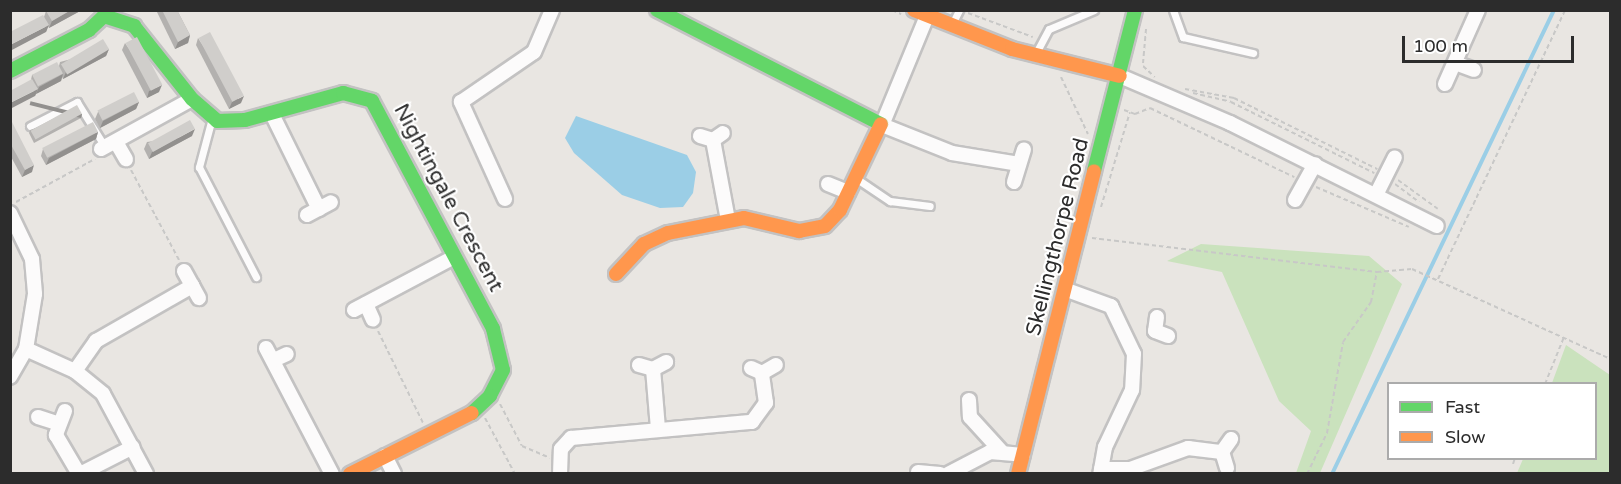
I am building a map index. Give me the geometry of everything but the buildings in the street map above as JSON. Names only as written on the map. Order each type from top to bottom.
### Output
[{"type":"street","points":[[505,199],[461,102],[534,52],[552,10]]},
{"type":"street","points":[[657,10],[882,125],[952,153],[1019,164]]},
{"type":"street","name":"Skellingthorpe Road","points":[[1018,474],[1067,291],[1086,241],[1135,10]]},
{"type":"street","points":[[1444,84],[1478,10]]},
{"type":"street","points":[[10,71],[89,30],[105,13],[134,26],[192,99],[212,118]]},
{"type":"street","points":[[616,274],[644,244],[660,237],[728,220],[758,219],[814,231],[834,219],[882,125],[921,13],[1035,56],[1120,76],[1315,164],[1376,195],[1436,220]]},
{"type":"street","points":[[1455,63],[1474,70]]},
{"type":"street","name":"Nightingale Crescent","points":[[212,118],[229,122],[272,114],[342,93],[372,101],[500,348],[503,370],[490,396],[476,408],[350,474]]},
{"type":"street","points":[[126,159],[107,146],[192,99]]},
{"type":"street","points":[[272,114],[319,208]]},
{"type":"street","points":[[712,136],[728,220]]},
{"type":"street","points":[[1014,182],[1024,150]]},
{"type":"street","points":[[1376,195],[1395,157]]},
{"type":"street","points":[[1295,200],[1315,164]]},
{"type":"street","points":[[828,184],[848,192]]},
{"type":"street","points":[[10,213],[27,243],[34,276],[26,349],[10,377]]},
{"type":"street","points":[[373,320],[360,307],[454,257]]},
{"type":"street","points":[[75,371],[96,341],[196,292],[184,271]]},
{"type":"street","points":[[1067,291],[1111,306],[1130,339],[1132,390],[1100,471],[1130,469],[1188,448],[1222,452]]},
{"type":"street","points":[[1130,339],[1156,324],[1168,336]]},
{"type":"street","points":[[26,349],[75,371],[103,394],[146,474]]},
{"type":"street","points":[[287,354],[270,354],[332,474]]},
{"type":"street","points":[[639,365],[660,366],[658,429]]},
{"type":"street","points":[[559,467],[571,438],[752,422],[766,404],[757,370],[776,365]]},
{"type":"street","points":[[969,400],[970,417],[1001,451]]},
{"type":"street","points":[[65,411],[57,423],[61,444],[80,474],[133,447]]},
{"type":"street","points":[[38,417],[57,423]]},
{"type":"street","points":[[1222,452],[1231,439]]},
{"type":"street","points":[[948,474],[1001,451],[1023,454]]},
{"type":"street","points":[[1222,452],[1227,468]]},
{"type":"street","points":[[385,456],[394,474]]},
{"type":"street","points":[[918,472],[940,474]]},
{"type":"lane","points":[[1035,56],[1048,29],[1094,10]]},
{"type":"lane","points":[[1173,10],[1182,38],[1253,53]]},
{"type":"lane","points":[[952,26],[963,11]]},
{"type":"lane","points":[[30,126],[77,102],[107,146]]},
{"type":"lane","points":[[212,118],[199,167],[256,277]]},
{"type":"lane","points":[[855,178],[890,201],[930,207]]},
{"type":"path","points":[[1438,279],[1565,10]]},
{"type":"path","points":[[963,11],[1033,37]]},
{"type":"path","points":[[1146,36],[1143,66],[1158,78]]},
{"type":"path","points":[[1053,68],[1066,84],[1092,142]]},
{"type":"path","points":[[1436,220],[1386,176],[1231,102],[1185,89],[1234,98],[1386,176],[1438,209]]},
{"type":"path","points":[[1098,217],[1130,112],[1150,108],[1165,114]]},
{"type":"path","points":[[10,204],[102,156],[107,146]]},
{"type":"path","points":[[126,159],[184,271]]},
{"type":"path","points":[[1094,228],[1086,241],[1377,272],[1420,271],[1611,359]]},
{"type":"path","points":[[1307,474],[1327,433],[1343,342],[1371,302],[1377,272]]},
{"type":"path","points":[[373,320],[428,433]]},
{"type":"path","points":[[1546,382],[1564,337]]},
{"type":"path","points":[[490,396],[522,446],[559,467]]},
{"type":"path","points":[[476,408],[515,474]]},
{"type":"path","points":[[1513,464],[1515,460]]},
{"type":"green space","points":[[1201,244],[1369,256],[1402,284],[1320,473],[1296,473],[1311,431],[1279,401],[1222,272],[1167,261]]},
{"type":"green space","points":[[1566,345],[1610,375],[1610,473],[1517,473],[1523,460],[1597,460],[1597,382],[1552,382]]},
{"type":"water","points":[[576,116],[687,155],[696,172],[693,193],[683,207],[660,208],[622,195],[574,153],[565,138]]},
{"type":"waterway","points":[[1332,474],[1554,10]]},
{"type":"traffic: fast","points":[[657,10],[881,124]]},
{"type":"traffic: fast","points":[[1094,171],[1135,10]]},
{"type":"traffic: fast","points":[[10,71],[89,30],[104,16],[134,26],[192,99],[217,121],[245,120],[343,93],[372,101],[493,329],[503,370],[490,396],[472,413]]},
{"type":"traffic: slow","points":[[914,10],[1012,49],[1120,76]]},
{"type":"traffic: slow","points":[[616,274],[644,244],[668,233],[744,218],[799,231],[825,226],[840,210],[881,124]]},
{"type":"traffic: slow","points":[[1018,474],[1094,171]]},
{"type":"traffic: slow","points":[[350,474],[472,413]]}]
